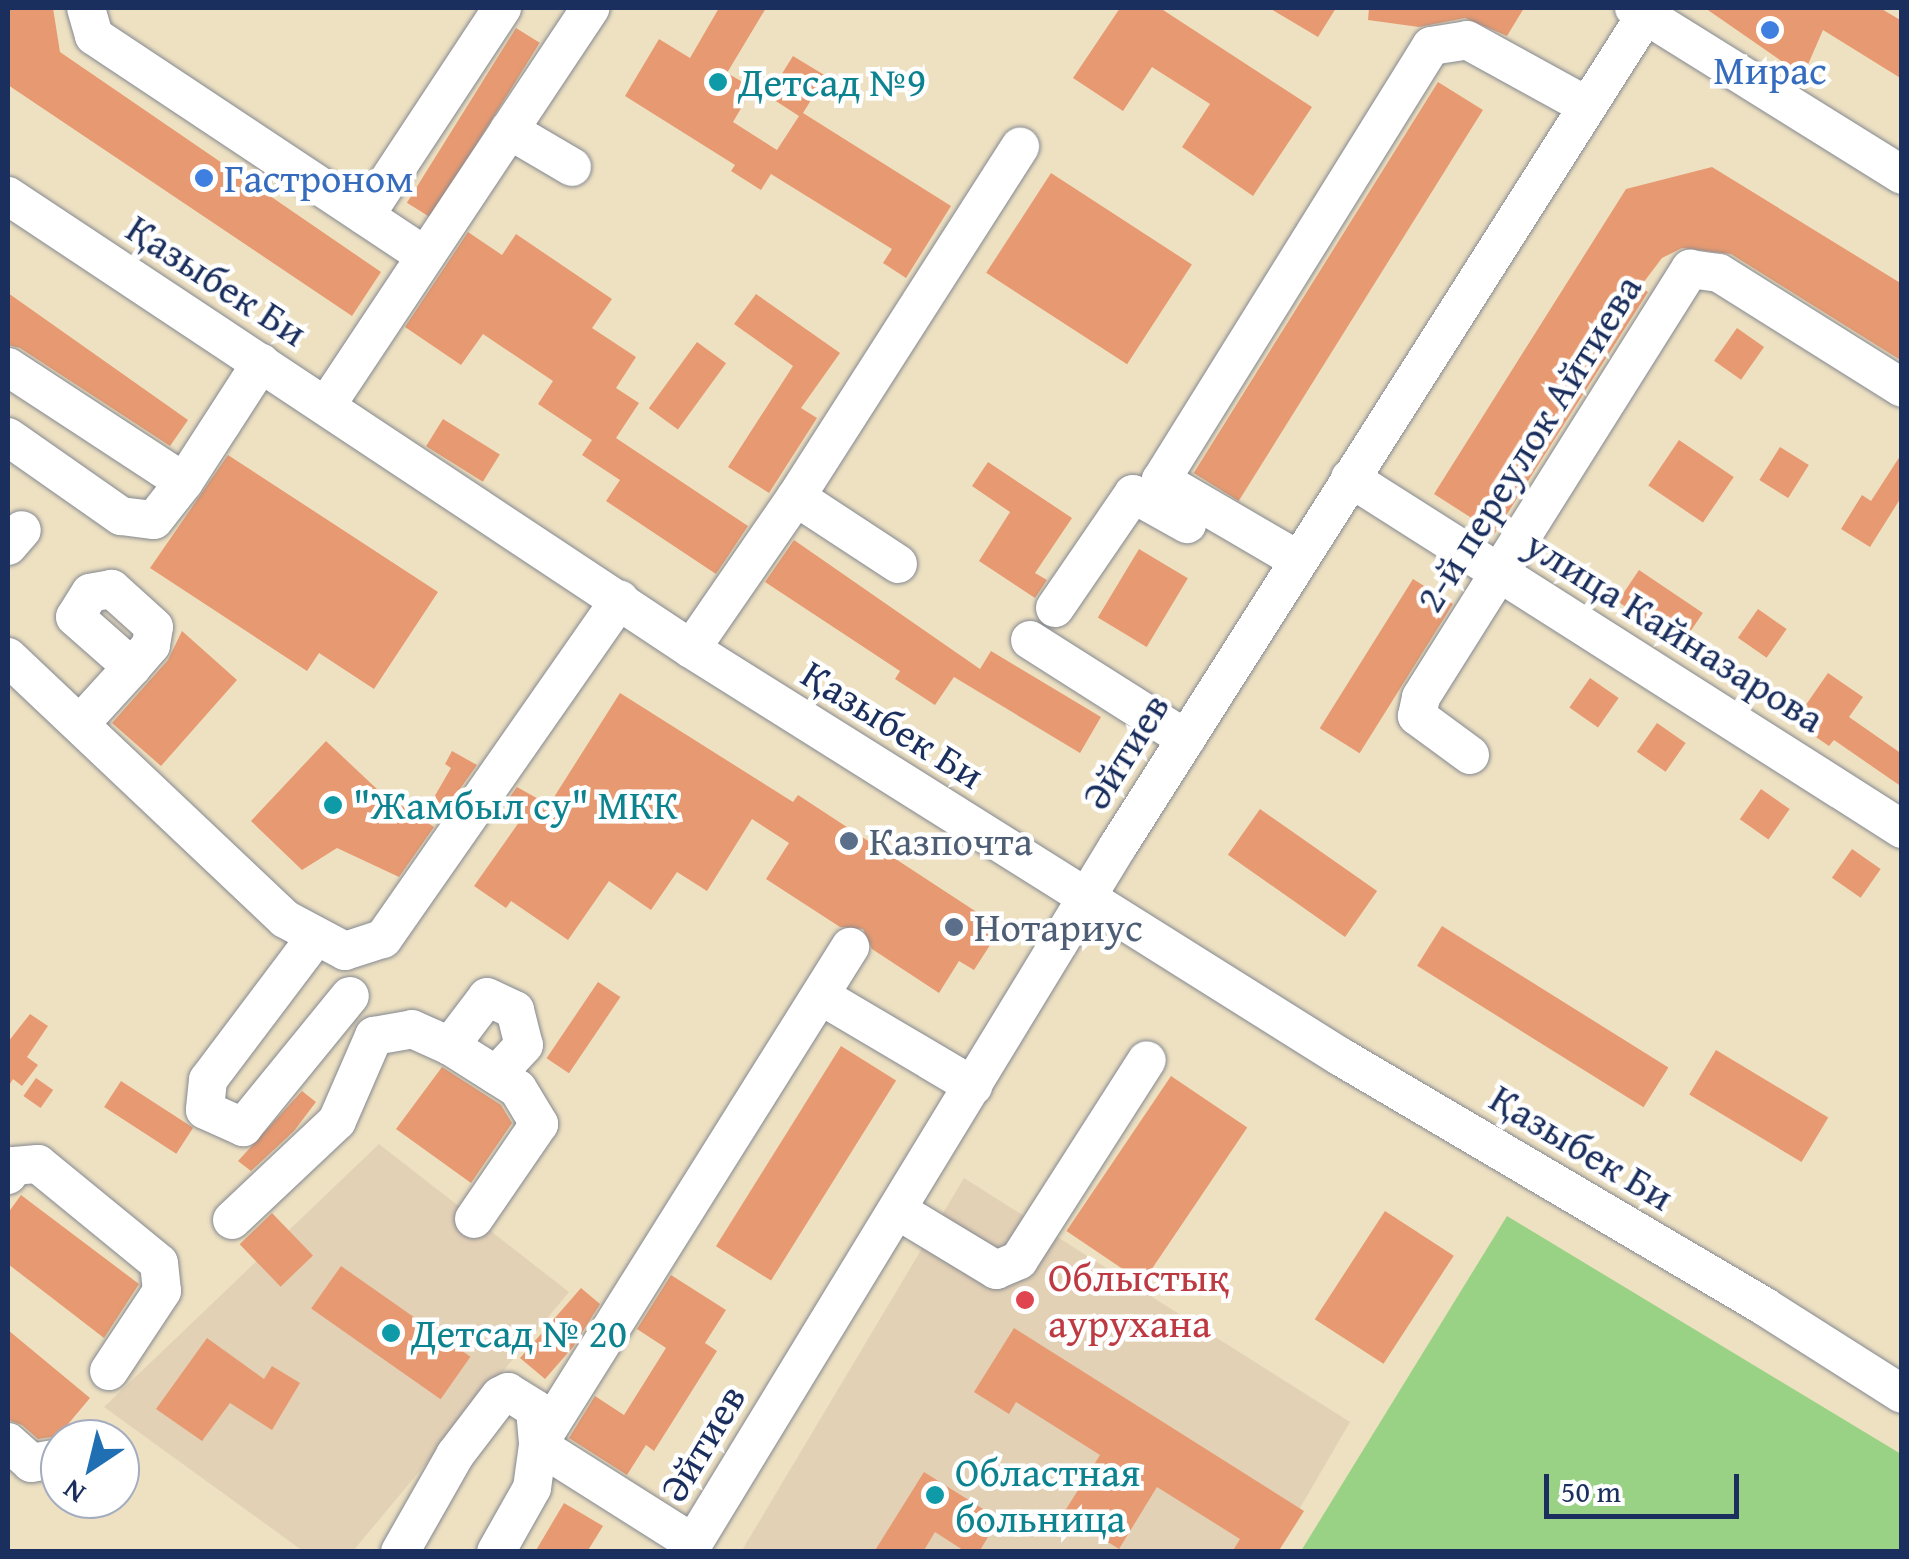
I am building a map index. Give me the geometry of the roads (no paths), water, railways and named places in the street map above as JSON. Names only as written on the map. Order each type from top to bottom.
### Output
[{"type":"street","points":[[86,8],[94,36],[425,256]]},
{"type":"street","points":[[365,216],[502,8]]},
{"type":"street","points":[[326,406],[590,8]]},
{"type":"street","points":[[1643,10],[1902,175]]},
{"type":"street","name":"Әйтиев","points":[[691,1547],[1186,739],[1587,106],[1643,10]]},
{"type":"street","points":[[1292,569],[1161,480],[1432,46],[1467,40],[1587,106]]},
{"type":"street","points":[[509,130],[572,167]]},
{"type":"street","points":[[691,649],[796,496],[1020,146]]},
{"type":"street","name":"Қазыбек Би","points":[[8,196],[691,649],[1087,900],[1341,1056],[1766,1307],[1902,1394]]},
{"type":"street","name":"2-й переулок Айтиева","points":[[1470,755],[1417,716],[1420,697],[1502,574],[1690,269],[1718,273],[1902,388]]},
{"type":"street","points":[[8,437],[121,516],[154,520],[184,482],[261,363]]},
{"type":"street","points":[[8,367],[184,482]]},
{"type":"street","name":"улица Кайназарова","points":[[1350,478],[1902,829]]},
{"type":"street","points":[[1055,608],[1132,494],[1292,569]]},
{"type":"street","points":[[796,496],[898,564]]},
{"type":"street","points":[[8,657],[284,920],[330,945],[383,939],[620,599]]},
{"type":"street","points":[[1030,640],[1186,739]]},
{"type":"street","points":[[80,724],[132,667]]},
{"type":"street","points":[[330,945],[350,996],[374,1036]]},
{"type":"street","points":[[330,945],[251,1027],[208,1080],[205,1110],[243,1127],[350,996]]},
{"type":"street","points":[[538,1445],[850,947]]},
{"type":"street","points":[[450,1046],[487,996],[515,1010],[524,1045],[496,1075]]},
{"type":"street","points":[[820,996],[974,1086]]},
{"type":"street","points":[[251,1027],[311,1048]]},
{"type":"street","points":[[374,1036],[412,1029],[450,1046],[518,1089],[539,1124],[474,1218]]},
{"type":"street","points":[[232,1220],[338,1121],[374,1036]]},
{"type":"street","points":[[897,1210],[996,1270],[1020,1260],[1147,1060]]},
{"type":"street","points":[[8,1175],[14,1166],[38,1164],[159,1263],[162,1291],[109,1371]]},
{"type":"street","points":[[400,1552],[455,1455],[500,1396],[508,1392],[535,1408],[538,1445],[532,1488],[496,1552]]},
{"type":"street","points":[[8,1442],[31,1463],[40,1461]]},
{"type":"street","points":[[538,1445],[691,1547]]},
{"type":"place","name":"Мирас","points":[[1770,30]]},
{"type":"place","name":"Детсад №9","points":[[718,82]]},
{"type":"place","name":"Гастроном","points":[[204,178]]},
{"type":"place","name":"\"Жамбыл су\" МКК","points":[[333,805]]},
{"type":"place","name":"Казпочта","points":[[849,841]]},
{"type":"place","name":"Нотариус","points":[[954,927]]},
{"type":"place","name":"Облыстық аурухана","points":[[1025,1300]]},
{"type":"place","name":"Детсад № 20","points":[[391,1333]]},
{"type":"place","name":"Областная больница","points":[[935,1495]]}]
